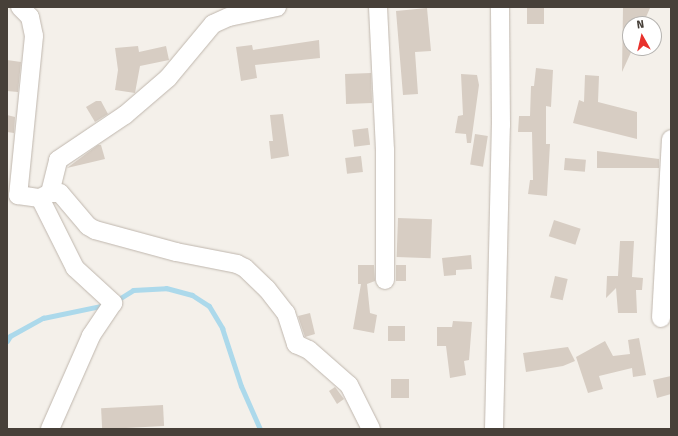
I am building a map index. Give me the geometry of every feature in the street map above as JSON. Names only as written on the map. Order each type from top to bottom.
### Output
[{"type":"street","points":[[20,7],[30,17],[34,36],[12,192],[45,195],[60,193],[88,226],[96,230],[176,252],[237,264],[244,268],[267,289],[286,313],[296,344],[309,350],[349,385],[371,429]]},
{"type":"street","points":[[50,429],[91,336],[113,303],[75,268],[45,195],[58,160],[125,115],[168,78],[213,24],[229,17],[277,7]]},
{"type":"street","points":[[378,7],[385,150],[385,280]]},
{"type":"street","points":[[494,429],[501,125],[500,7]]},
{"type":"street","points":[[661,318],[671,139]]},
{"type":"building","points":[[527,7],[544,7],[544,24],[527,24]]},
{"type":"building","points":[[623,7],[650,8],[646,16],[623,16]]},
{"type":"building","points":[[427,8],[431,51],[415,52],[418,94],[403,95],[396,11]]},
{"type":"building","points":[[319,40],[320,58],[255,65],[257,78],[241,81],[236,47],[252,45],[253,50]]},
{"type":"building","points":[[138,46],[139,52],[166,46],[169,60],[140,66],[135,93],[115,90],[118,70],[115,48]]},
{"type":"building","points":[[622,56],[629,56],[622,72]]},
{"type":"building","points":[[7,60],[21,62],[18,92],[7,91]]},
{"type":"building","points":[[536,68],[553,70],[551,107],[546,106],[546,144],[550,144],[547,196],[528,194],[530,180],[533,180],[532,132],[518,132],[519,116],[530,116],[531,86],[534,86]]},
{"type":"building","points":[[371,73],[372,103],[346,104],[345,74]]},
{"type":"building","points":[[461,74],[477,75],[479,85],[471,143],[467,143],[466,134],[455,133],[458,116],[463,115]]},
{"type":"building","points":[[585,75],[599,76],[598,102],[637,112],[637,139],[573,123],[579,100],[584,102]]},
{"type":"building","points":[[96,101],[101,101],[108,114],[95,122],[86,107]]},
{"type":"building","points":[[283,114],[289,156],[271,159],[269,141],[273,141],[270,115]]},
{"type":"building","points":[[7,115],[15,117],[14,133],[7,132]]},
{"type":"building","points":[[368,128],[370,145],[354,147],[352,130]]},
{"type":"building","points":[[475,134],[488,136],[483,167],[470,165]]},
{"type":"building","points":[[98,145],[101,145],[105,159],[67,168]]},
{"type":"building","points":[[597,151],[659,159],[659,168],[597,168]]},
{"type":"building","points":[[361,156],[363,172],[347,174],[345,158]]},
{"type":"building","points":[[565,158],[586,160],[585,172],[564,170]]},
{"type":"building","points":[[398,218],[432,219],[431,258],[397,257]]},
{"type":"building","points":[[554,220],[581,229],[575,245],[549,236]]},
{"type":"building","points":[[620,241],[634,241],[632,277],[643,278],[642,290],[636,290],[637,313],[618,313],[616,288],[606,298],[607,276],[618,276]]},
{"type":"building","points":[[471,255],[472,269],[456,270],[456,275],[444,276],[442,258]]},
{"type":"building","points":[[358,265],[374,265],[375,281],[367,284],[370,313],[377,315],[374,333],[353,329],[361,284],[358,284]]},
{"type":"building","points":[[396,265],[406,265],[406,281],[396,281]]},
{"type":"building","points":[[555,276],[568,279],[563,300],[550,297]]},
{"type":"building","points":[[310,313],[315,334],[305,337],[298,316]]},
{"type":"building","points":[[453,321],[472,322],[469,360],[464,361],[466,375],[450,378],[446,346],[437,346],[437,327],[452,327]]},
{"type":"building","points":[[388,326],[405,326],[405,341],[388,341]]},
{"type":"building","points":[[639,338],[646,375],[633,377],[632,368],[599,376],[603,389],[588,393],[576,357],[605,341],[613,356],[630,354],[628,340]]},
{"type":"building","points":[[568,347],[575,361],[563,366],[526,372],[523,353]]},
{"type":"building","points":[[671,376],[671,394],[657,398],[653,380]]},
{"type":"building","points":[[391,379],[409,379],[409,398],[391,398]]},
{"type":"building","points":[[335,387],[344,399],[337,404],[329,391]]},
{"type":"building","points":[[163,405],[164,426],[102,429],[101,408]]},
{"type":"waterway","points":[[114,302],[133,290],[166,288],[192,295],[209,306],[222,328],[241,386],[260,429]]},
{"type":"waterway","points":[[7,341],[10,336],[43,318],[105,305]]}]
